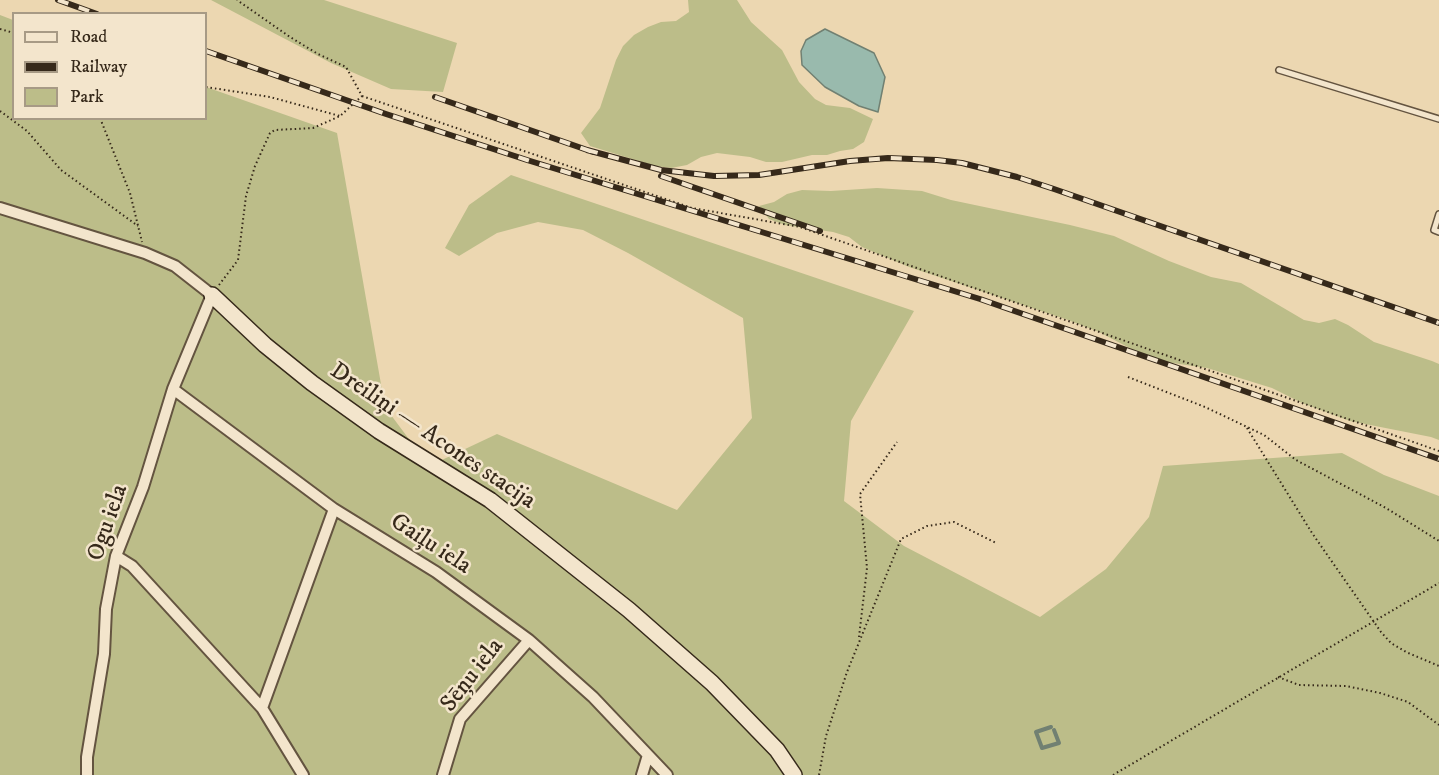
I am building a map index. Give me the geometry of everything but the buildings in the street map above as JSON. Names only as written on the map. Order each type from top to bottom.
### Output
[{"type":"street","name":"Dreiliņi — Acones stacija","points":[[0,208],[145,253],[175,266],[212,295],[265,345],[312,383],[379,431],[490,500],[629,610],[712,683],[777,750],[794,775]]},
{"type":"street","name":"Ogu iela","points":[[87,775],[87,757],[104,654],[106,609],[116,556],[143,487],[173,389],[212,295]]},
{"type":"street","name":"Gaiļu iela","points":[[173,389],[334,509],[436,572],[529,640],[593,697],[667,775]]},
{"type":"street","points":[[262,708],[334,509]]},
{"type":"street","points":[[116,556],[132,566],[262,708],[303,775]]},
{"type":"street","name":"Sēņu iela","points":[[443,775],[460,719],[529,640]]},
{"type":"street","points":[[642,775],[648,755]]},
{"type":"lane","points":[[1279,70],[1439,119]]},
{"type":"lane","points":[[1439,214],[1434,230],[1439,232]]},
{"type":"path","points":[[237,0],[290,37],[346,67],[362,96],[692,208],[800,228],[1439,451]]},
{"type":"path","points":[[207,87],[270,97],[340,116]]},
{"type":"path","points":[[212,295],[238,260],[246,196],[255,166],[270,133],[275,130],[313,128],[340,116],[362,96]]},
{"type":"path","points":[[12,120],[27,131],[61,170],[138,226]]},
{"type":"path","points":[[101,120],[130,193],[145,253]]},
{"type":"path","points":[[1128,377],[1205,407],[1264,435],[1296,460],[1386,508],[1439,541]]},
{"type":"path","points":[[1247,428],[1312,533],[1391,643],[1439,666]]},
{"type":"path","points":[[859,642],[867,568],[860,494],[897,442]]},
{"type":"path","points":[[819,775],[826,736],[859,642],[901,539],[927,526],[954,522],[996,543]]},
{"type":"path","points":[[1113,775],[1374,620],[1439,585]]},
{"type":"path","points":[[1278,677],[1299,685],[1346,686],[1380,693],[1408,702],[1439,726]]},
{"type":"green space","points":[[211,0],[324,0],[457,43],[443,92],[391,89],[331,63]]},
{"type":"green space","points":[[688,0],[737,0],[751,22],[782,50],[799,82],[815,99],[826,105],[850,108],[873,119],[864,142],[853,149],[782,162],[766,162],[750,157],[717,153],[701,157],[687,165],[671,168],[655,166],[590,146],[581,133],[600,108],[623,46],[634,35],[648,27],[661,22],[676,21],[689,12]]},
{"type":"green space","points":[[0,15],[12,20],[12,120],[207,120],[207,87],[337,133],[385,407],[429,466],[497,434],[677,510],[752,418],[743,318],[628,253],[583,230],[538,222],[497,233],[459,256],[445,248],[469,205],[511,175],[914,311],[851,421],[844,501],[904,546],[1040,617],[1106,569],[1149,517],[1163,466],[1342,453],[1384,475],[1439,496],[1439,775],[0,775]]},
{"type":"green space","points":[[877,188],[922,191],[951,200],[1114,236],[1211,277],[1241,283],[1304,320],[1319,323],[1335,319],[1374,342],[1439,364],[1439,440],[1350,421],[1302,403],[1272,388],[1207,368],[1159,361],[1068,320],[909,267],[862,247],[849,237],[833,232],[785,225],[769,219],[759,206],[802,190]]},
{"type":"shaded area","points":[[825,29],[874,53],[885,77],[878,112],[859,106],[825,87],[802,65],[801,51],[806,40]]},
{"type":"waterway","points":[[1051,727],[1036,732],[1042,748],[1059,743],[1054,730]]},
{"type":"railway","points":[[58,0],[91,12]]},
{"type":"railway","points":[[207,51],[527,160],[980,299],[1439,459]]},
{"type":"railway","points":[[435,97],[593,152]]},
{"type":"railway","points":[[587,150],[661,170],[714,176],[759,175],[850,161],[888,158],[962,163],[1054,189],[1439,323]]},
{"type":"railway","points":[[661,176],[820,231]]}]
